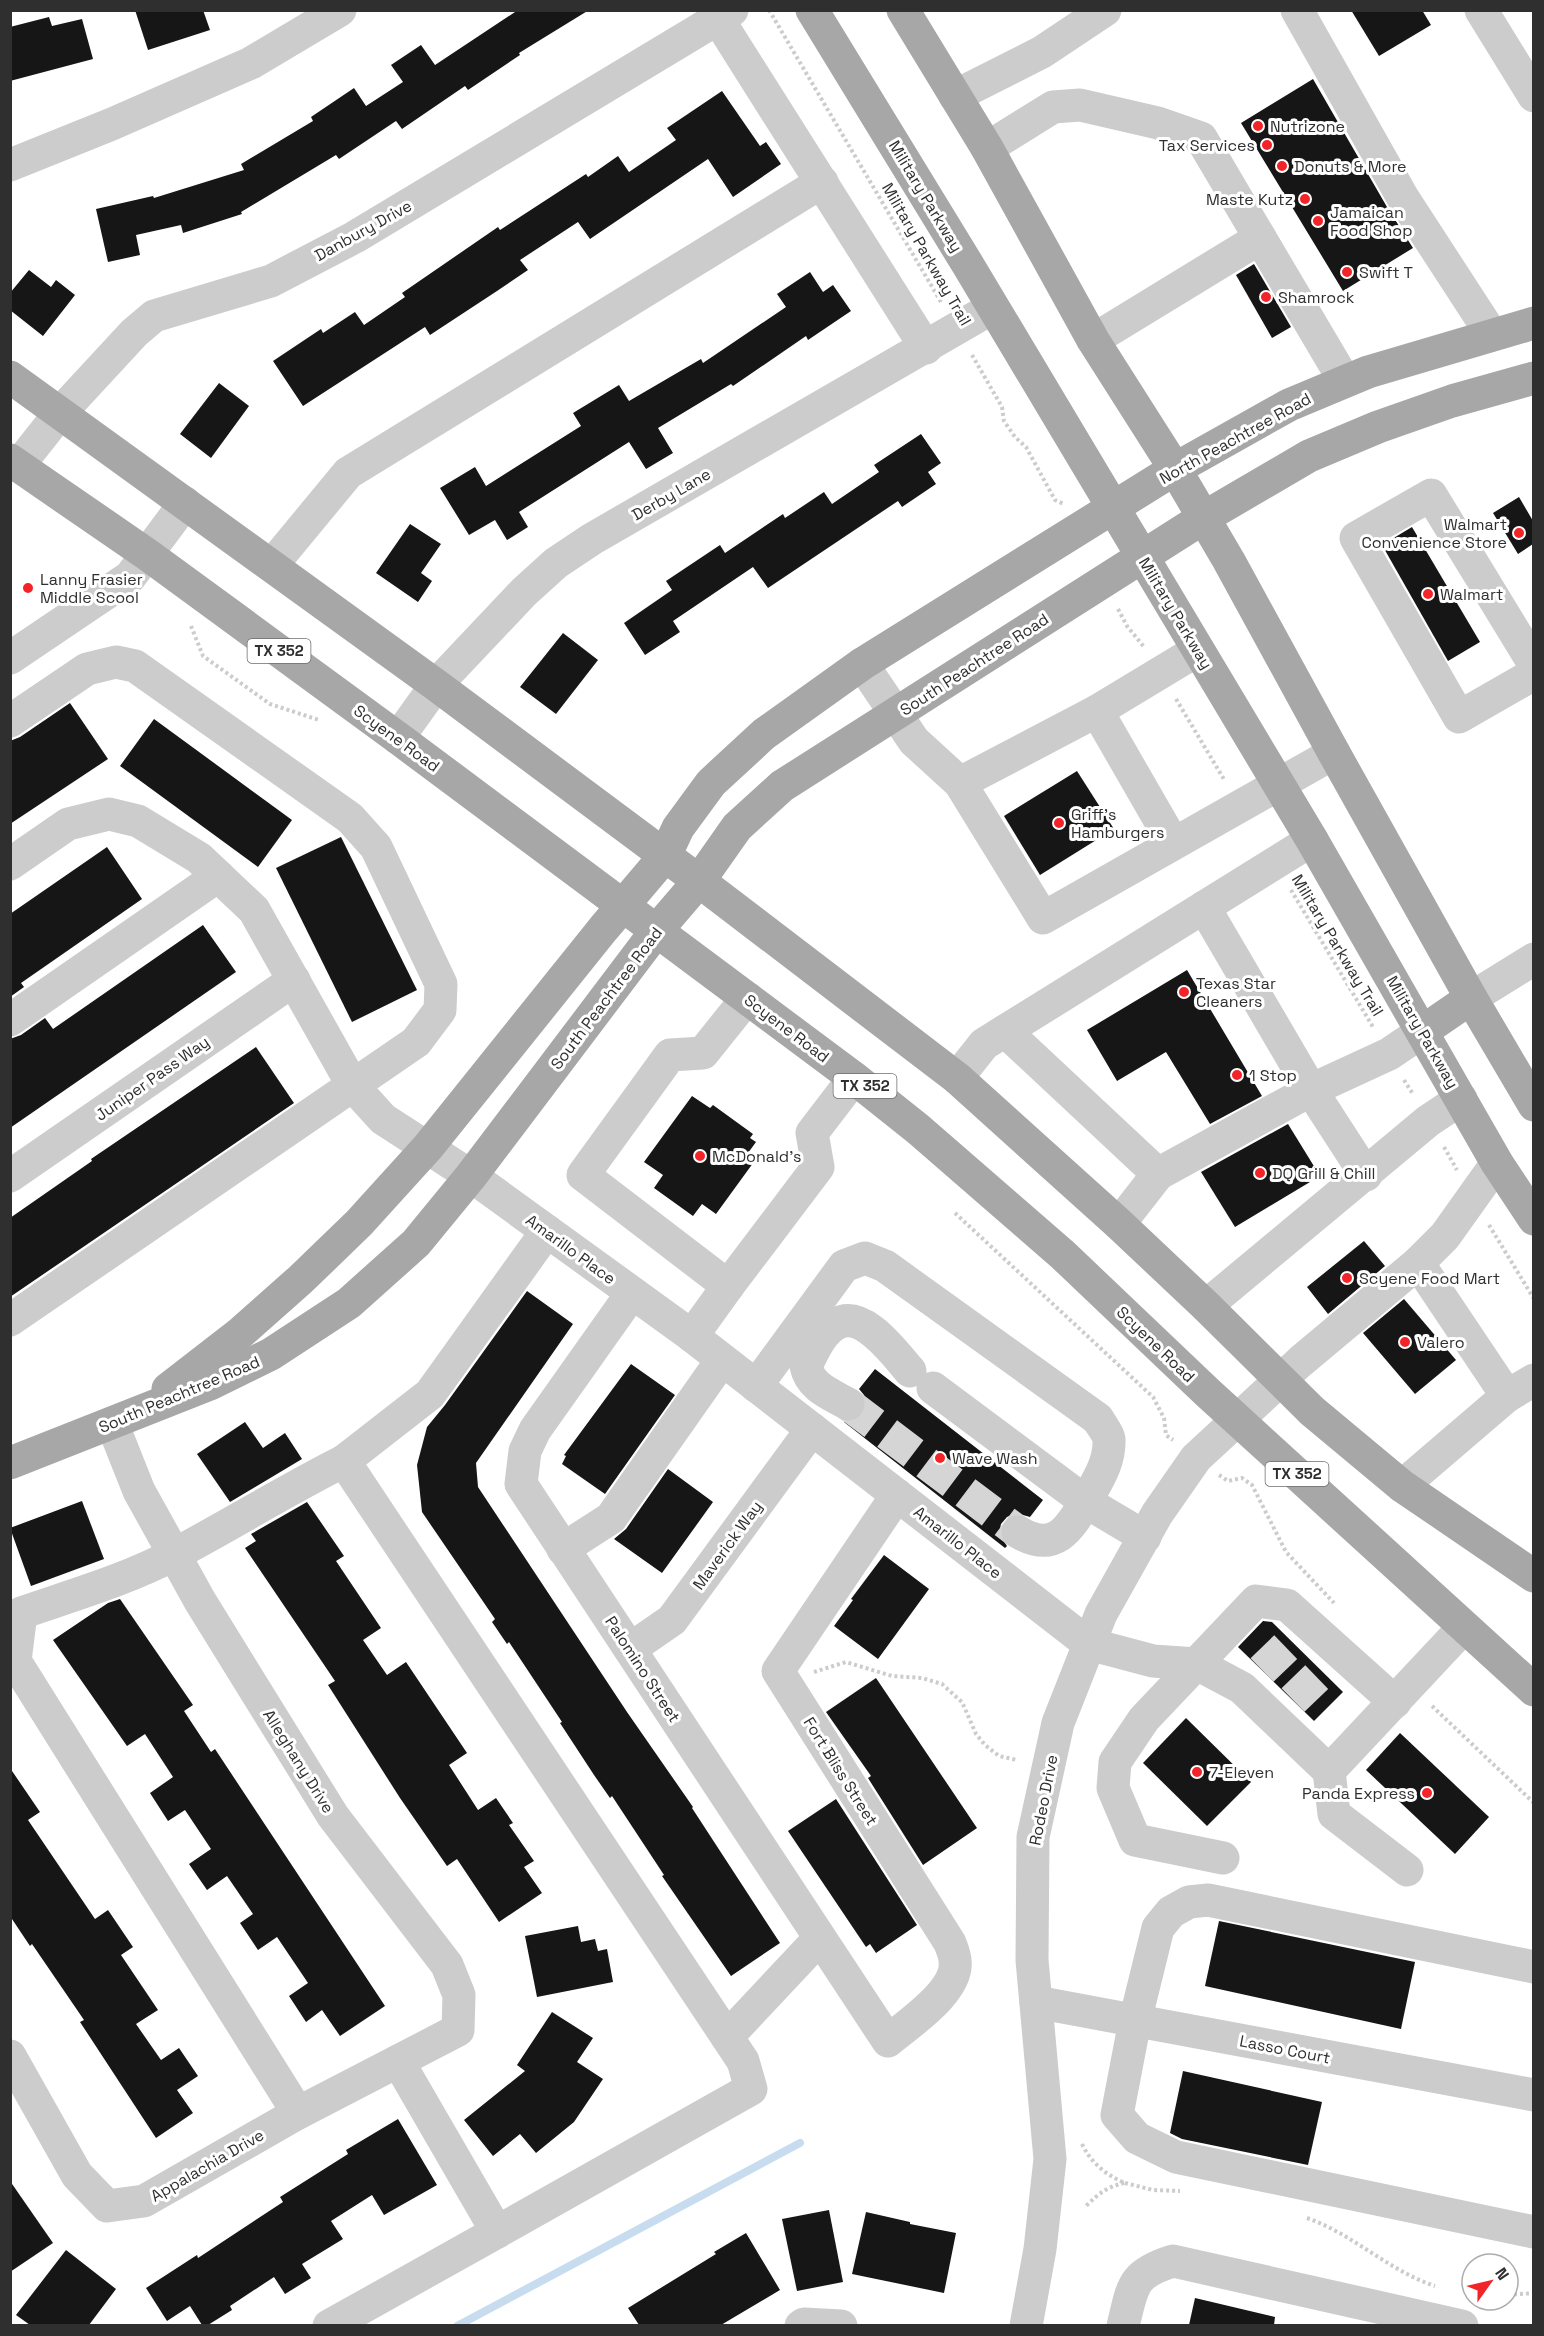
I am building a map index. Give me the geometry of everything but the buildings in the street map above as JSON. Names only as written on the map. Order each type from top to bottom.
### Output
[{"type":"main road","name":"Military Parkway","points":[[812,10],[1312,840],[1497,1163],[1533,1219]]},
{"type":"main road","points":[[903,10],[987,148],[1093,340],[1175,469],[1533,1105]]},
{"type":"main road","name":"North Peachtree Road","points":[[1113,508],[1175,469],[1289,405],[1344,380],[1533,323]]},
{"type":"main road","points":[[10,377],[436,685],[699,881],[957,1078],[1119,1224],[1312,1411],[1402,1486],[1533,1576]]},
{"type":"main road","points":[[1203,518],[1309,456],[1420,412],[1533,378]]},
{"type":"main road","name":"Scyene Road","points":[[14,463],[148,555],[398,738],[854,1078],[918,1129],[1063,1255],[1533,1690]]},
{"type":"main road","points":[[124,1418],[239,1334],[300,1281],[358,1223],[428,1147],[665,856],[678,828],[711,783],[764,734],[862,664],[1113,508]]},
{"type":"main road","name":"South Peachtree Road","points":[[10,1463],[210,1384],[271,1354],[349,1303],[416,1243],[471,1176],[657,930],[699,881],[737,827],[782,786],[1203,518]]},
{"type":"main road","points":[[1423,1031],[1471,998]]},
{"type":"main road","points":[[1475,1538],[1533,1560]]},
{"type":"street","points":[[10,165],[112,124],[251,63],[340,10]]},
{"type":"street","points":[[955,96],[1042,52],[1105,10]]},
{"type":"street","points":[[1298,10],[1403,198],[1492,334]]},
{"type":"street","points":[[1481,10],[1533,96]]},
{"type":"street","points":[[725,15],[822,182],[926,348]]},
{"type":"street","name":"Danbury Drive","points":[[14,463],[134,333],[154,316],[271,281],[355,237],[725,15]]},
{"type":"street","points":[[987,148],[1053,107],[1080,105],[1158,123],[1201,138],[1344,380]]},
{"type":"street","points":[[272,565],[348,473],[822,182]]},
{"type":"street","points":[[1093,340],[1260,238]]},
{"type":"street","name":"Derby Lane","points":[[398,738],[436,685],[524,592],[565,557],[592,539],[992,308]]},
{"type":"street","points":[[1533,664],[1431,495],[1356,538],[1460,717],[1533,674]]},
{"type":"street","points":[[10,658],[130,577],[185,503]]},
{"type":"street","points":[[960,783],[1097,711],[1198,650]]},
{"type":"street","points":[[10,721],[87,669],[116,662],[135,666],[350,818],[376,847],[441,984],[440,1010],[416,1042],[10,1320]]},
{"type":"street","points":[[862,664],[914,741],[960,783],[1043,918],[1334,753]]},
{"type":"street","points":[[1097,711],[1173,843]]},
{"type":"street","name":"Amarillo Place","points":[[10,864],[68,824],[109,814],[138,821],[199,858],[254,909],[353,1086],[383,1119],[471,1176],[692,1336],[1089,1644]]},
{"type":"street","points":[[957,1078],[984,1044],[1312,840]]},
{"type":"street","points":[[10,1020],[218,876]]},
{"type":"street","points":[[1204,907],[1311,1090],[1366,1175]]},
{"type":"street","points":[[1471,998],[1533,959]]},
{"type":"street","name":"Juniper Pass Way","points":[[10,1176],[294,980]]},
{"type":"street","points":[[728,1286],[583,1175],[670,1055],[704,1053],[747,998]]},
{"type":"street","points":[[1005,1031],[1158,1174]]},
{"type":"street","points":[[1119,1224],[1158,1174],[1311,1090],[1389,1053],[1423,1031]]},
{"type":"street","points":[[692,1336],[818,1167],[812,1133],[854,1078]]},
{"type":"street","points":[[1206,1306],[1428,1121],[1461,1099]]},
{"type":"street","name":"Rodeo Drive","points":[[1026,2325],[1041,2249],[1050,2159],[1032,1960],[1033,1837],[1058,1723],[1101,1614],[1157,1514],[1196,1458],[1280,1380],[1418,1263],[1445,1236],[1497,1163]]},
{"type":"street","points":[[298,2113],[15,1662],[21,1612],[116,1581],[174,1554],[290,1488],[344,1461],[430,1394],[547,1231]]},
{"type":"street","points":[[756,1386],[844,1266],[865,1258],[885,1266],[1098,1419],[1109,1438],[1105,1469],[1072,1526],[1057,1537],[1043,1540],[1030,1539],[1018,1532]]},
{"type":"street","points":[[1402,1486],[1520,1388],[1418,1263]]},
{"type":"street","name":"Palomino Street","points":[[632,1293],[535,1430],[525,1451],[521,1484],[888,2042]]},
{"type":"street","points":[[848,1404],[819,1388],[808,1377],[806,1366],[819,1340],[836,1323],[851,1321],[865,1325],[922,1379],[1086,1502],[1144,1537]]},
{"type":"street","points":[[564,1549],[611,1518],[722,1359]]},
{"type":"street","name":"Alleghany Drive","points":[[124,1418],[139,1491],[200,1601],[333,1816],[447,1965],[459,1995],[458,2030],[398,2061]]},
{"type":"street","name":"Maverick Way","points":[[630,1649],[672,1620],[812,1429]]},
{"type":"street","points":[[329,2325],[751,2089],[743,2061],[344,1461]]},
{"type":"street","name":"Fort Bliss Street","points":[[888,2042],[939,1998],[951,1982],[956,1963],[950,1943],[778,1671],[897,1495]]},
{"type":"street","points":[[1223,1858],[1136,1840],[1113,1788],[1115,1762],[1144,1719],[1256,1601],[1287,1605],[1300,1633],[1332,1663],[1395,1702]]},
{"type":"street","points":[[1329,1771],[1464,1628]]},
{"type":"street","points":[[1089,1644],[1154,1661],[1197,1664],[1252,1679],[1283,1709],[1329,1771],[1334,1814],[1407,1870]]},
{"type":"street","points":[[1533,1966],[1208,1900],[1189,1902],[1171,1912],[1158,1929],[1135,2021],[1117,2115],[1137,2138],[1176,2157],[1533,2232]]},
{"type":"street","points":[[727,2037],[819,1939]]},
{"type":"street","name":"Lasso Court","points":[[1036,2002],[1533,2095]]},
{"type":"street","name":"Appalachia Drive","points":[[10,2056],[77,2175],[107,2206],[144,2201],[298,2113],[398,2061]]},
{"type":"street","points":[[398,2061],[497,2232]]},
{"type":"street","points":[[1123,2325],[1134,2285],[1145,2272],[1173,2261],[1462,2325]]},
{"type":"street","points":[[801,2325],[841,2325]]},
{"type":"path","name":"Military Parkway Trail","points":[[769,10],[1002,407],[1004,421],[1015,437],[1026,447],[1055,500],[1065,505]]},
{"type":"path","points":[[1117,607],[1127,626],[1149,653],[1240,806]]},
{"type":"path","points":[[190,623],[203,656],[270,704],[323,722]]},
{"type":"path","name":"Military Parkway Trail","points":[[1275,863],[1533,1299]]},
{"type":"path","points":[[955,1213],[1153,1397],[1164,1418],[1166,1435]]},
{"type":"path","points":[[811,1673],[846,1662],[892,1676],[922,1678],[942,1684],[962,1702],[976,1734],[985,1745],[999,1756],[1017,1760]]},
{"type":"path","points":[[1082,2144],[1087,2155],[1114,2179],[1153,2190],[1187,2192]]},
{"type":"path","points":[[1086,2206],[1101,2192],[1125,2183]]},
{"type":"path","points":[[1298,2215],[1345,2236],[1395,2268],[1437,2287]]},
{"type":"waterway","points":[[457,2326],[800,2143]]},
{"type":"tunnel","points":[[848,1404],[1018,1532]]},
{"type":"tunnel","points":[[1262,1670],[1292,1641]]},
{"type":"tunnel","points":[[1293,1700],[1323,1671]]},
{"type":"place","name":"Nutrizone","points":[[1258,126]]},
{"type":"place","name":"Tax Services","points":[[1267,145]]},
{"type":"place","name":"Donuts & More","points":[[1282,166]]},
{"type":"place","name":"Maste Kutz","points":[[1305,199]]},
{"type":"place","name":"Jamaican Food Shop","points":[[1318,221]]},
{"type":"place","name":"Swift T","points":[[1347,272]]},
{"type":"place","name":"Shamrock","points":[[1266,297]]},
{"type":"place","name":"Walmart Convenience Store","points":[[1519,533]]},
{"type":"place","name":"Lanny Frasier Middle Scool","points":[[28,588]]},
{"type":"place","name":"Walmart","points":[[1428,594]]},
{"type":"place","name":"Griff's Hamburgers","points":[[1059,823]]},
{"type":"place","name":"Texas Star Cleaners","points":[[1184,992]]},
{"type":"place","name":"1 Stop","points":[[1237,1075]]},
{"type":"place","name":"McDonald's","points":[[700,1156]]},
{"type":"place","name":"DQ Grill & Chill","points":[[1260,1173]]},
{"type":"place","name":"Scyene Food Mart","points":[[1347,1278]]},
{"type":"place","name":"Valero","points":[[1405,1342]]},
{"type":"place","name":"Wave Wash","points":[[940,1458]]},
{"type":"place","name":"7-Eleven","points":[[1197,1772]]},
{"type":"place","name":"Panda Express","points":[[1427,1793]]}]
